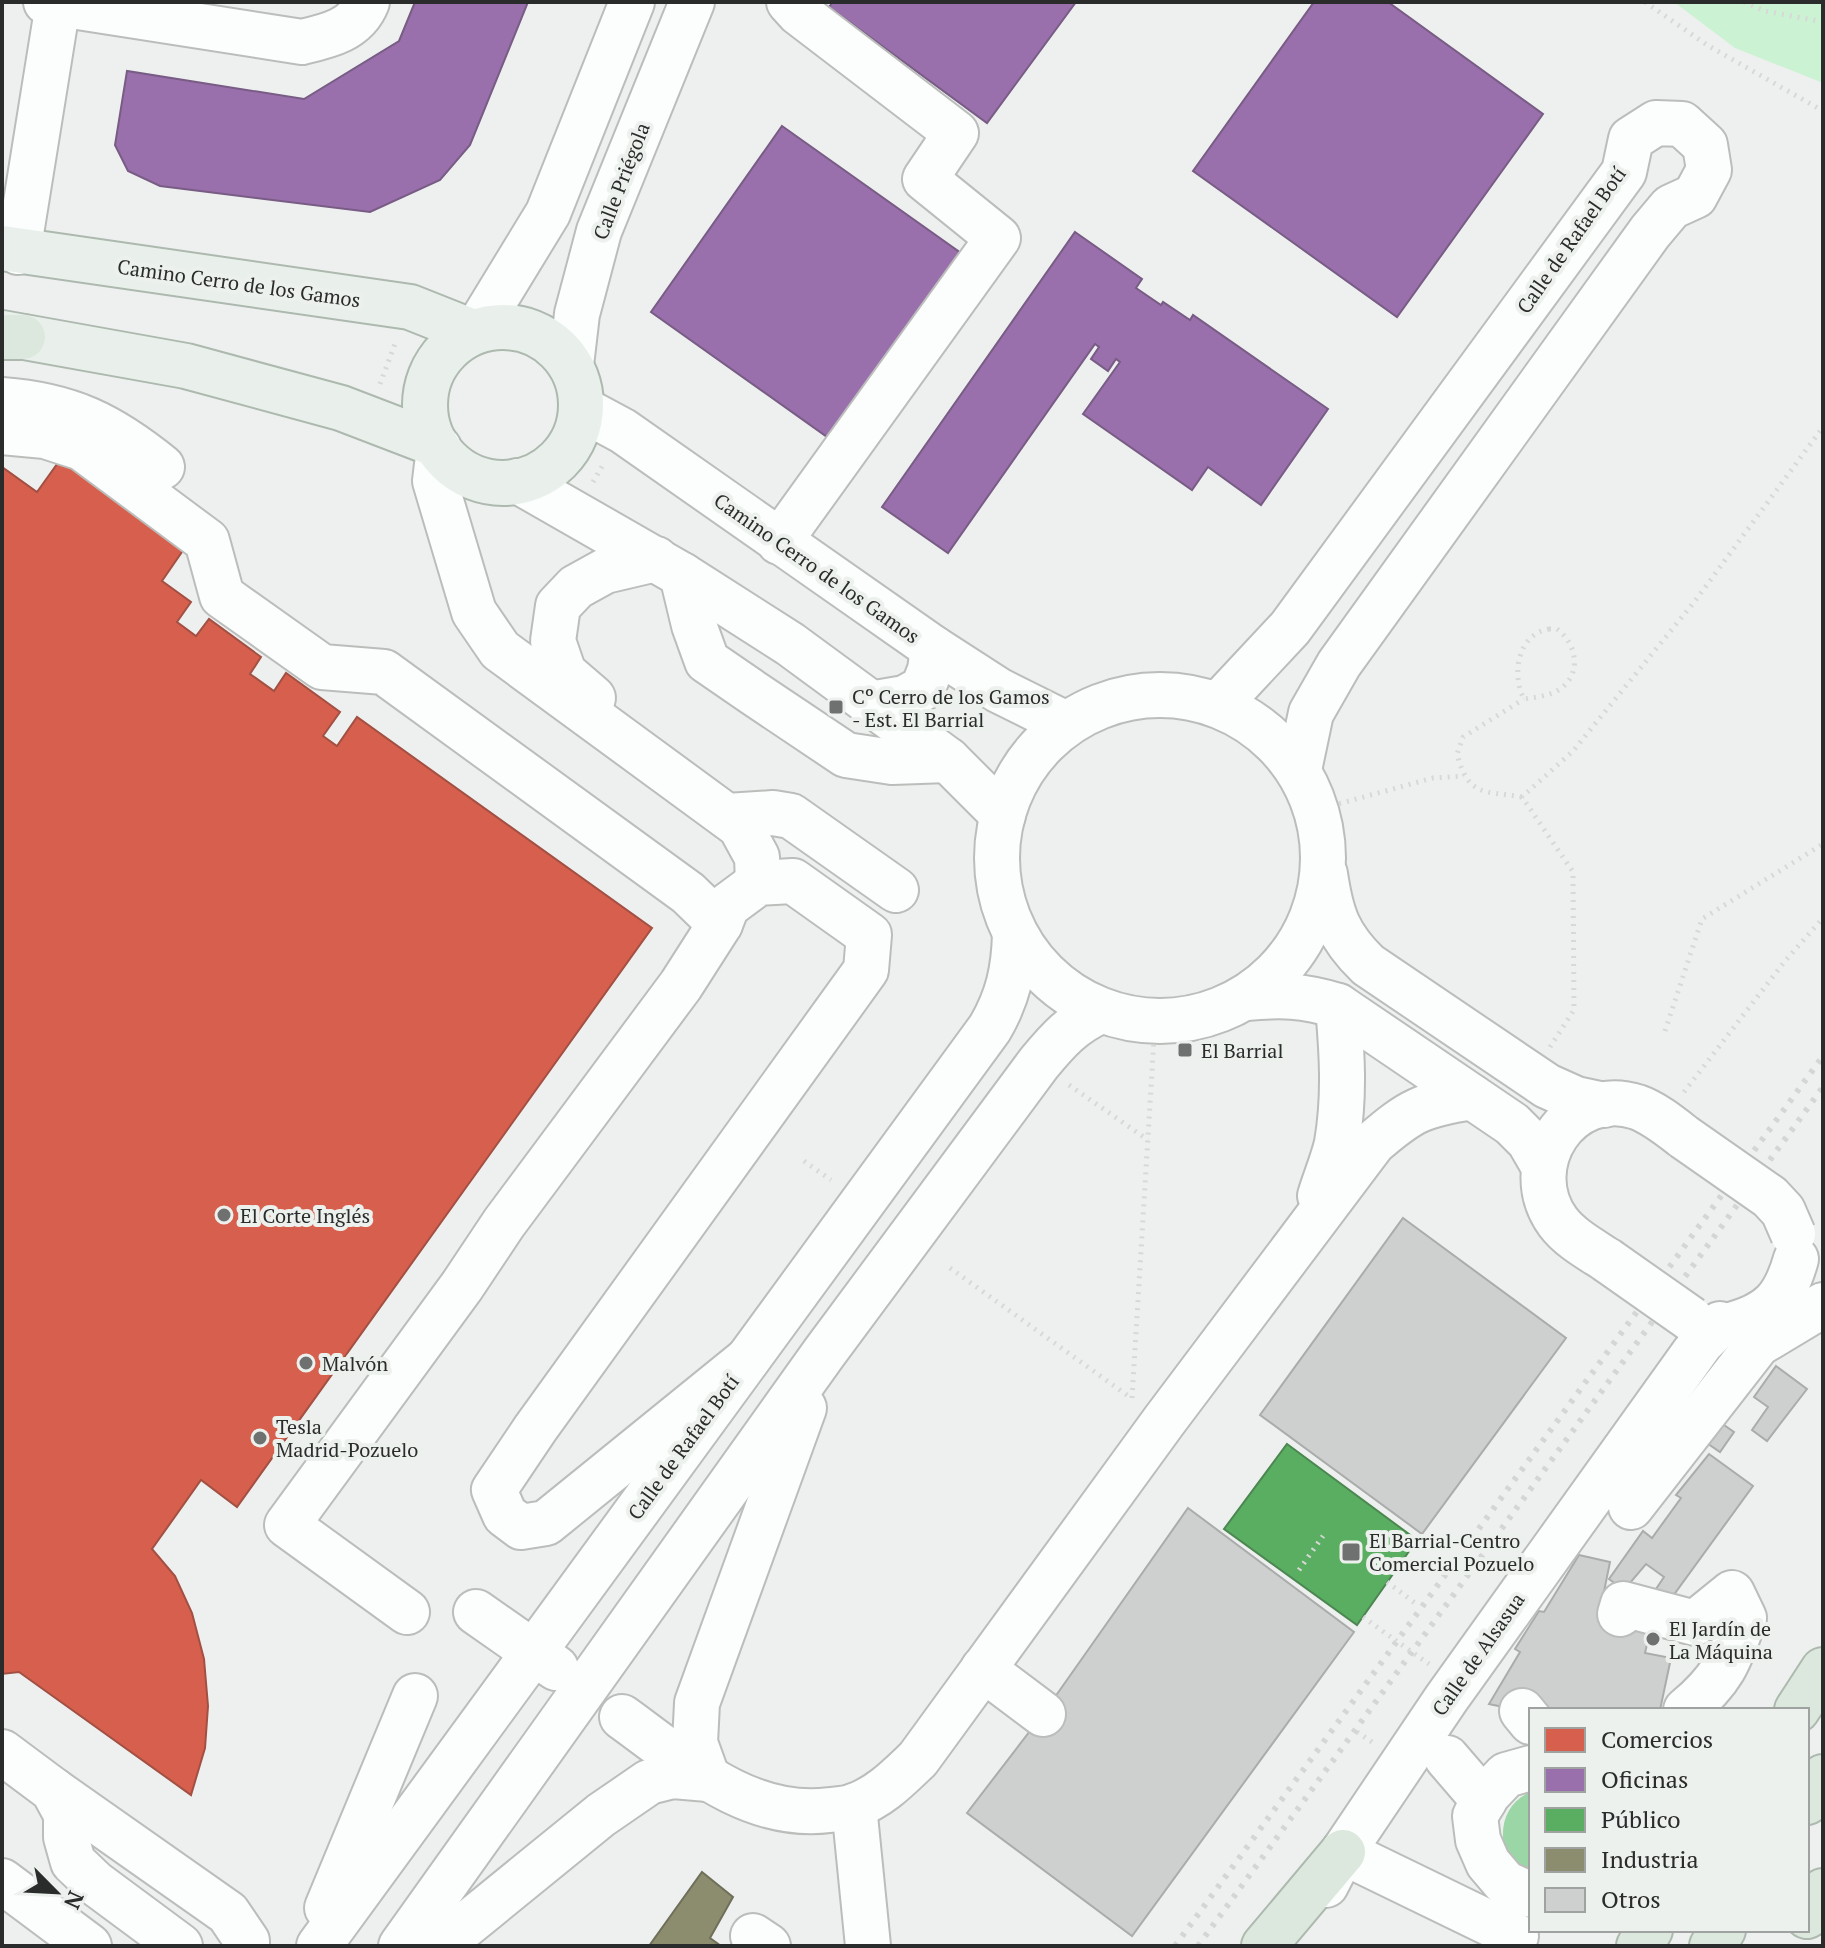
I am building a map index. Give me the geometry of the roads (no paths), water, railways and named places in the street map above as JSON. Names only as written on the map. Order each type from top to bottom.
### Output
[{"type":"highway","points":[[1798,1708],[1823,1670]]},
{"type":"highway","points":[[1809,1799],[1823,1777]]},
{"type":"highway","points":[[1264,1946],[1343,1852]]},
{"type":"highway","points":[[1809,1913],[1823,1891]]},
{"type":"main road","name":"Camino Cerro de los Gamos","points":[[10,250],[410,307],[474,332]]},
{"type":"main road","points":[[501,326],[521,328],[541,335],[571,365],[579,386],[582,409],[576,434],[562,456],[542,472],[518,481],[496,483],[475,477],[455,466],[437,446],[427,419],[426,393],[430,380],[434,368],[451,347],[474,332],[501,326]]},
{"type":"main road","points":[[9,336],[186,366],[341,408],[437,446]]},
{"type":"street","points":[[10,250],[52,3],[302,42],[340,33],[367,2]]},
{"type":"street","points":[[474,332],[548,213],[632,2]]},
{"type":"street","name":"Calle Priégola","points":[[571,365],[577,314],[599,231],[692,2]]},
{"type":"street","points":[[779,542],[998,238],[925,179],[956,133],[799,13],[789,2]]},
{"type":"street","name":"Calle de Rafael Botí","points":[[1219,704],[1290,628],[1624,172],[1631,139],[1656,123],[1682,124],[1705,145],[1709,170],[1695,196],[1671,207],[1650,232],[1339,664],[1311,713],[1299,770]]},
{"type":"street","points":[[2,400],[39,402],[92,419],[162,467]]},
{"type":"street","name":"Camino Cerro de los Gamos","points":[[582,409],[623,431],[933,648],[998,690],[1066,724]]},
{"type":"street","points":[[2,432],[45,436],[82,448],[207,541],[222,596],[322,667],[384,672],[688,893],[720,924]]},
{"type":"street","points":[[437,446],[435,481],[474,612],[500,650],[740,826],[757,857],[758,883]]},
{"type":"street","points":[[518,481],[669,567],[790,644],[948,760],[1003,815]]},
{"type":"street","points":[[669,567],[605,571],[576,587],[558,606],[553,641],[564,673],[680,760]]},
{"type":"street","points":[[669,567],[707,661],[777,710],[846,755],[892,762],[948,760]]},
{"type":"street","name":"Camino Cerro de los Gamos","points":[[870,704],[905,698],[923,688],[930,670],[933,648]]},
{"type":"street","points":[[1324,868],[1315,913],[1293,953],[1262,986],[1221,1010],[1190,1019],[1155,1022],[1101,1011],[1066,993],[1037,966],[1015,934],[1001,896],[997,855],[1003,815],[1027,764],[1066,724],[1114,700],[1166,694],[1219,704],[1264,731],[1299,770],[1316,810],[1330,905],[1339,930],[1368,965],[1547,1086],[1576,1099],[1604,1105]]},
{"type":"street","points":[[727,816],[773,813],[791,816],[896,890]]},
{"type":"street","points":[[407,1612],[287,1525],[462,1286],[504,1223],[681,985],[720,924],[727,906],[758,883],[793,881],[869,935],[866,970],[494,1490],[505,1515],[521,1527],[546,1523],[747,1360]]},
{"type":"street","name":"Calle de Rafael Botí","points":[[319,1946],[990,1028],[1004,1003],[1012,977],[1015,934]]},
{"type":"street","points":[[1246,998],[1307,996],[1338,1006],[1512,1124],[1529,1141],[1544,1167]]},
{"type":"street","points":[[1310,1227],[1336,1146],[1341,1114],[1344,1072],[1338,1006]]},
{"type":"street","points":[[401,1946],[835,1339],[1039,1063],[1064,1032],[1079,1020],[1101,1011]]},
{"type":"street","points":[[708,1779],[695,1743],[697,1703],[849,1302],[980,1118],[981,1106],[974,1096],[960,1090],[944,1092]]},
{"type":"street","points":[[622,1717],[708,1779],[784,1811],[816,1812],[854,1806],[889,1787],[918,1759],[1373,1143],[1402,1117],[1432,1103],[1472,1097]]},
{"type":"street","points":[[1794,1246],[1789,1283],[1775,1303],[1755,1318],[1731,1325],[1706,1322],[1607,1260],[1560,1224],[1548,1204],[1543,1181],[1545,1158],[1555,1136],[1571,1119],[1591,1108],[1614,1104],[1683,1116],[1783,1211],[1794,1246],[1806,1287],[1823,1307]]},
{"type":"street","points":[[1762,1313],[1794,1307],[1823,1307]]},
{"type":"street","points":[[1631,1507],[1758,1344],[1823,1307]]},
{"type":"street","name":"Calle de Alsasua","points":[[1292,1946],[1343,1852],[1446,1699],[1674,1382],[1691,1341],[1706,1322]]},
{"type":"street","points":[[1620,1614],[1623,1604],[1695,1623],[1732,1593],[1744,1618],[1731,1660],[1705,1694],[1688,1708]]},
{"type":"street","points":[[476,1612],[584,1689]]},
{"type":"street","points":[[983,1669],[1043,1714]]},
{"type":"street","points":[[311,1946],[415,1696]]},
{"type":"street","points":[[2,1752],[228,1913],[247,1941],[247,1946]]},
{"type":"street","points":[[1447,1758],[1484,1801]]},
{"type":"street","points":[[1529,1769],[1506,1775],[1475,1816],[1478,1840],[1488,1863],[1505,1883],[1529,1894]]},
{"type":"street","points":[[440,1946],[601,1815],[649,1782],[673,1776],[708,1779]]},
{"type":"street","points":[[53,1790],[66,1814],[66,1837],[73,1862],[95,1883],[180,1946]]},
{"type":"street","points":[[854,1806],[868,1946]]},
{"type":"street","points":[[1343,1852],[1516,1936]]},
{"type":"street","points":[[2,1881],[89,1946]]},
{"type":"railway","points":[[1175,1946],[1823,1056]]},
{"type":"railway","points":[[1198,1946],[1823,1087]]},
{"type":"place","name":"Cº Cerro de los Gamos - Est. El Barrial","points":[[836,707]]},
{"type":"place","name":"El Barrial","points":[[1185,1050]]},
{"type":"place","name":"El Corte Inglés","points":[[224,1215]]},
{"type":"place","name":"Malvón","points":[[306,1363]]},
{"type":"place","name":"Tesla Madrid-Pozuelo","points":[[260,1438]]},
{"type":"place","name":"El Barrial-Centro Comercial Pozuelo","points":[[1351,1552]]},
{"type":"place","name":"El Jardín de La Máquina","points":[[1653,1639]]}]
